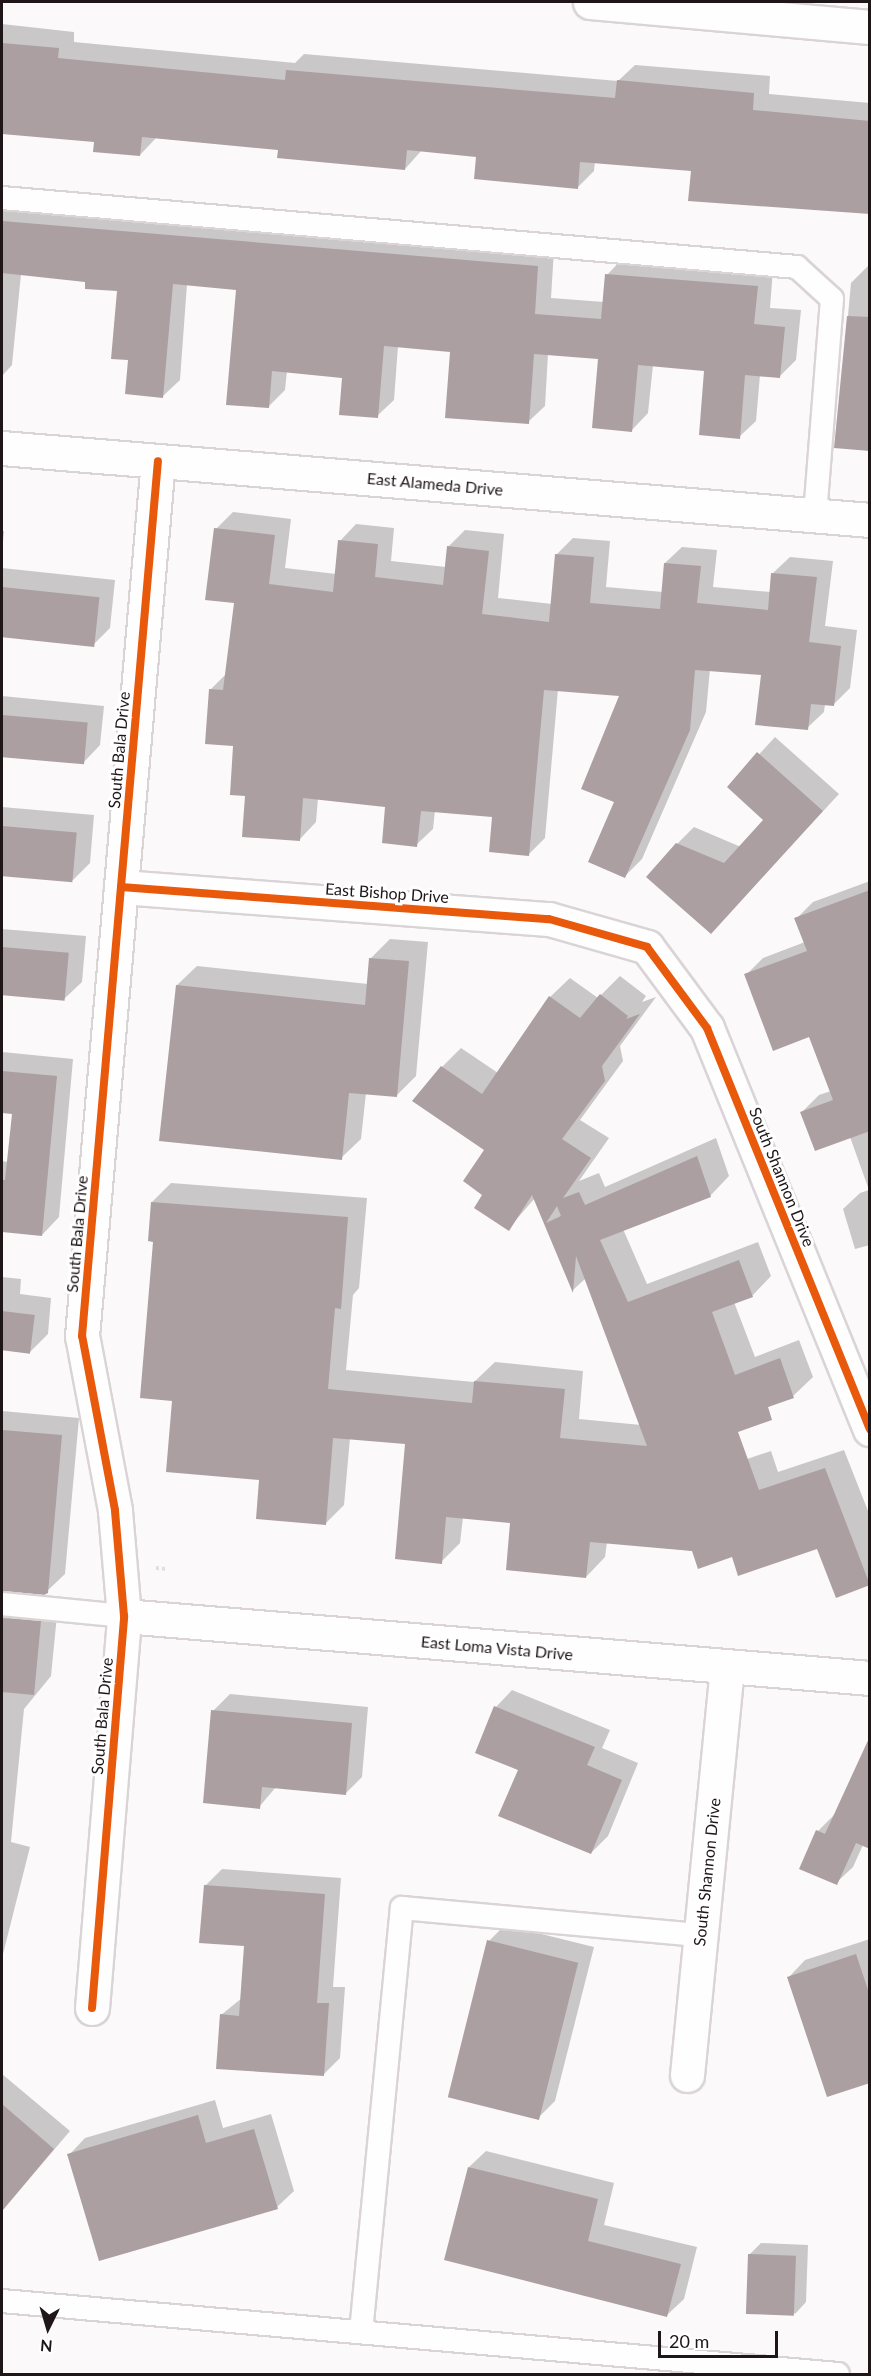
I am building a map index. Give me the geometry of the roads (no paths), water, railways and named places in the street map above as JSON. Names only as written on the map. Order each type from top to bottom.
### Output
[{"type":"street","points":[[590,2],[870,27]]},
{"type":"street","name":"East Alameda Drive","points":[[2,448],[870,520]]},
{"type":"street","name":"South Bala Drive","points":[[92,2008],[124,1616],[115,1510],[82,1336],[158,461]]},
{"type":"street","name":"East Bishop Drive","points":[[121,887],[549,920],[647,947]]},
{"type":"street","name":"South Shannon Drive","points":[[647,947],[706,1028],[870,1429]]},
{"type":"street","name":"East Loma Vista Drive","points":[[124,1616],[870,1678]]},
{"type":"street","name":"South Shannon Drive","points":[[687,2075],[728,1668]]},
{"type":"lane","points":[[2,198],[797,267],[832,299],[815,515]]},
{"type":"lane","points":[[2,1604],[124,1616]]},
{"type":"lane","points":[[361,2332],[402,1908],[701,1935]]},
{"type":"lane","points":[[2,2301],[838,2374]]}]
